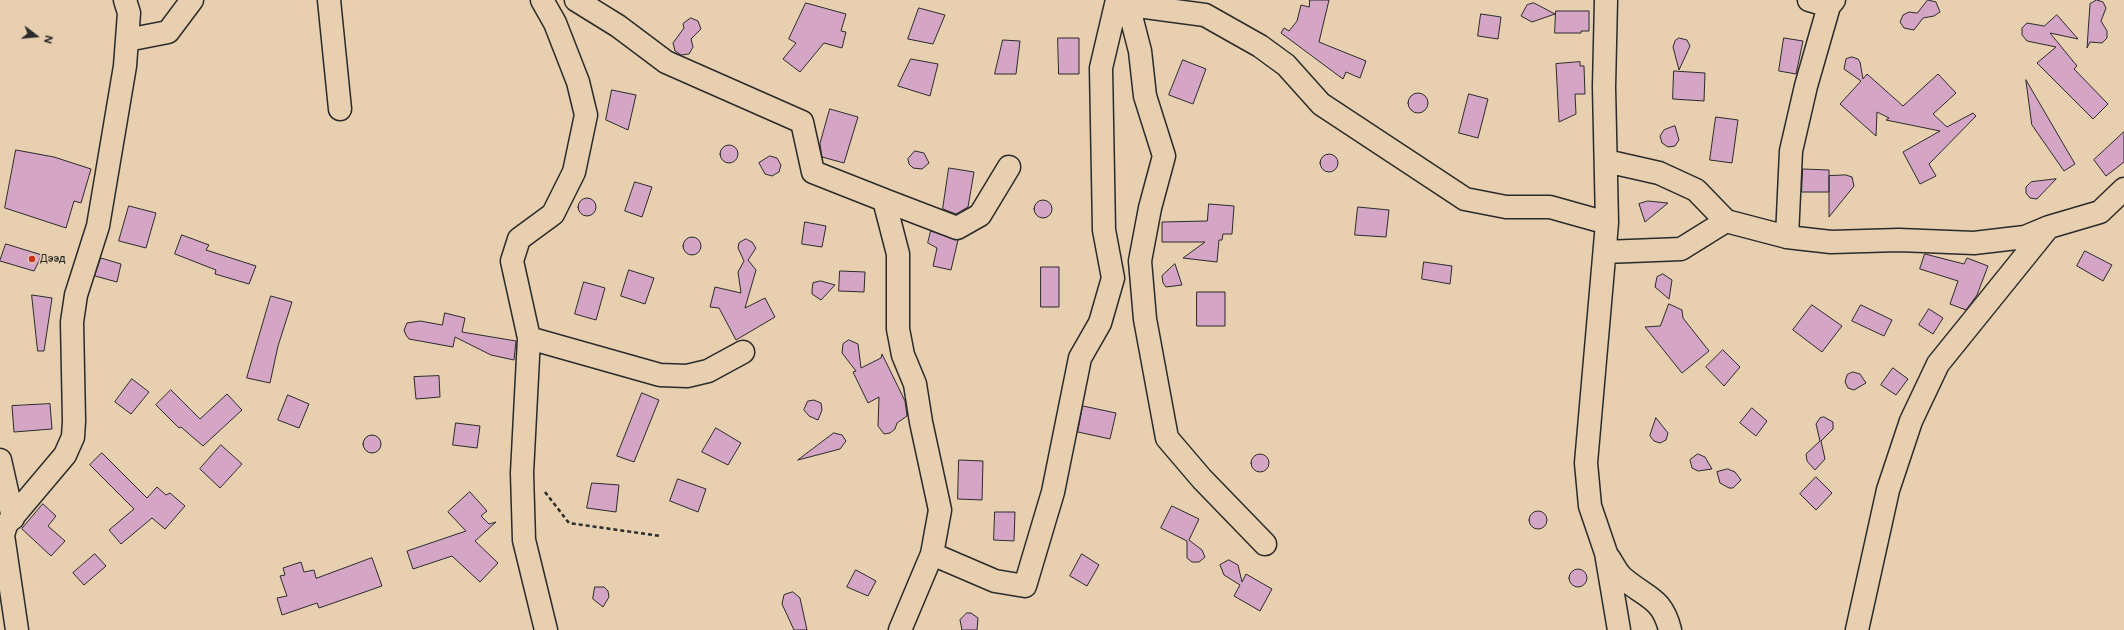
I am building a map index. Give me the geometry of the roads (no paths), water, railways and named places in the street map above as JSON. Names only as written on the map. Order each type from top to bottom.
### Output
[{"type":"street","points":[[17,630],[3,535],[6,525],[65,454],[73,437],[72,322],[75,302],[98,226],[125,66],[129,14],[125,0]]},
{"type":"street","points":[[127,40],[168,32],[192,0]]},
{"type":"street","points":[[329,0],[340,109]]},
{"type":"street","points":[[542,0],[555,23],[578,82],[586,115],[574,172],[553,214],[519,239],[512,261],[529,338],[522,462],[524,540],[546,630]]},
{"type":"street","points":[[576,0],[618,26],[666,62],[802,122],[813,172],[884,200],[957,228],[980,215],[1009,167]]},
{"type":"street","points":[[1606,0],[1604,87],[1607,223],[1586,464],[1590,506],[1606,553],[1619,630]]},
{"type":"street","points":[[1787,237],[1791,152],[1806,86],[1831,3],[1809,0]]},
{"type":"street","points":[[932,554],[995,581],[1025,586],[1053,492],[1080,358],[1100,324],[1113,278],[1104,230],[1101,68],[1120,1]]},
{"type":"street","points":[[1120,1],[1206,15],[1260,46],[1286,65],[1322,104],[1465,199],[1506,207],[1550,207],[1607,223]]},
{"type":"street","points":[[1120,1],[1132,20],[1140,51],[1145,96],[1164,156],[1150,208],[1140,261],[1145,319],[1167,438],[1202,479],[1265,544]]},
{"type":"street","points":[[1606,161],[1659,173],[1696,190],[1726,221],[1787,237],[1831,242],[1899,240],[1974,244],[2025,237],[2049,227],[2100,212],[2124,189]]},
{"type":"street","points":[[884,200],[898,254],[898,329],[902,349],[915,384],[921,422],[940,510],[932,554],[900,630]]},
{"type":"street","points":[[1605,252],[1681,249],[1726,221]]},
{"type":"street","points":[[1857,630],[1888,490],[1911,421],[1938,364],[2049,227]]},
{"type":"street","points":[[529,338],[660,375],[687,376],[708,371],[743,352]]},
{"type":"street","points":[[0,460],[12,518]]},
{"type":"street","points":[[1606,553],[1622,577],[1658,603],[1666,614],[1670,630]]},
{"type":"place","name":"Дээд","points":[[32,259]]}]
